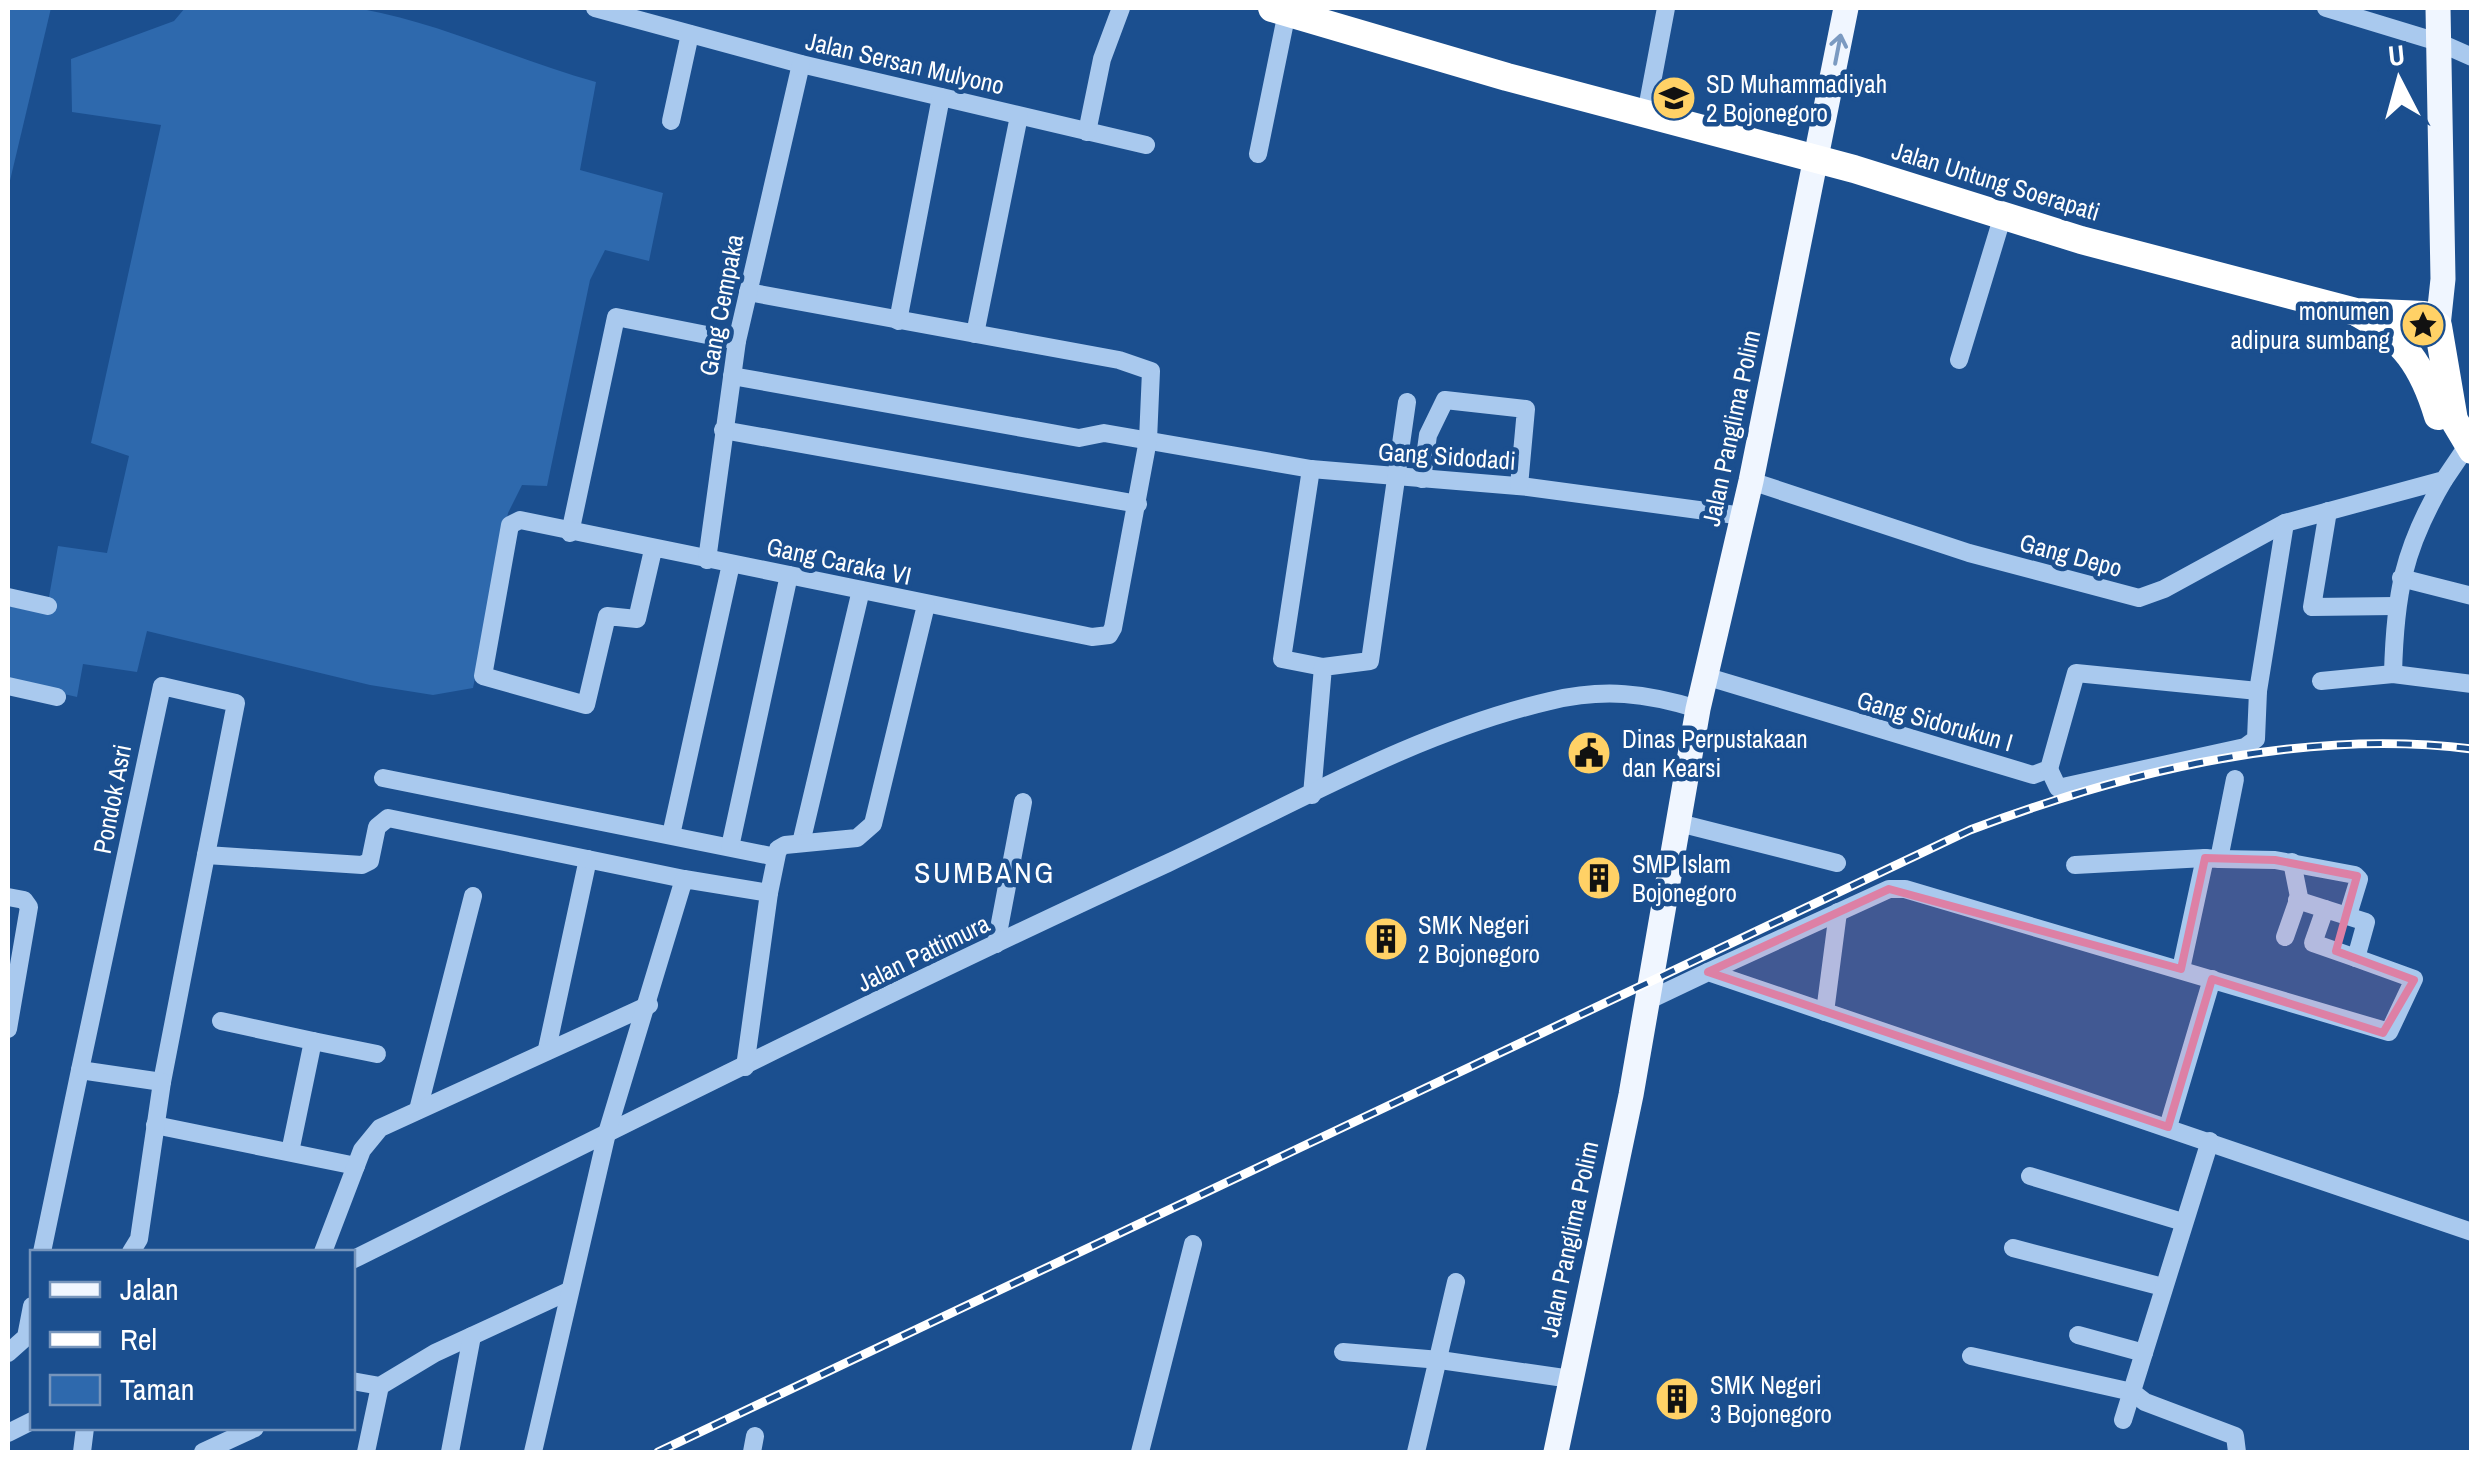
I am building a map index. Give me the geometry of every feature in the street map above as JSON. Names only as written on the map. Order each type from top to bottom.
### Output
[{"type":"highway","name":"Jalan Untung Soerapati","points":[[1293,11],[1646,114],[1816,158],[2004,216],[2356,312]]},
{"type":"highway","points":[[2356,312],[2431,326]]},
{"type":"highway","points":[[2356,312],[2406,347],[2422,369],[2446,437],[2468,454]]},
{"type":"highway","points":[[2406,347],[2402,324],[2431,326]]},
{"type":"highway","points":[[2431,326],[2454,420],[2468,454]]},
{"type":"main road","name":"Jalan Panglima Polim","points":[[1556,1452],[1649,989],[1698,709],[1752,481],[1846,8]]},
{"type":"main road","points":[[2431,326],[2442,259],[2438,8]]},
{"type":"street","name":"Jalan Sersan Mulyono","points":[[595,8],[801,64],[1146,144]]},
{"type":"street","points":[[1087,132],[1102,60],[1120,8]]},
{"type":"street","points":[[1646,114],[1666,8]]},
{"type":"street","points":[[2326,8],[2438,42],[2472,57]]},
{"type":"street","points":[[1258,154],[1293,11]]},
{"type":"street","points":[[671,121],[690,34]]},
{"type":"street","name":"Gang Cempaka","points":[[707,560],[737,341],[801,64]]},
{"type":"street","points":[[898,320],[941,97]]},
{"type":"street","points":[[975,334],[1020,116]]},
{"type":"street","points":[[1959,360],[2004,216]]},
{"type":"street","name":"Gang Caraka VI","points":[[652,550],[638,618],[608,616],[586,704],[486,680],[481,670],[510,525],[520,520],[1092,637],[1109,635],[1148,440],[1154,378],[1146,366],[748,292]]},
{"type":"street","points":[[570,532],[616,317],[737,341]]},
{"type":"street","name":"Gang Sidodadi","points":[[732,376],[1079,438],[1104,433],[1311,469],[1519,486],[1743,516]]},
{"type":"street","points":[[1422,479],[1428,436],[1439,404],[1445,400],[1526,409],[1519,486]]},
{"type":"street","points":[[1311,469],[1282,660],[1323,667],[1370,661],[1407,402]]},
{"type":"street","points":[[724,430],[1138,504]]},
{"type":"street","points":[[2393,674],[2400,578],[2417,530],[2444,480],[2468,454]]},
{"type":"street","name":"Gang Depo","points":[[1752,481],[1969,552],[2139,598],[2164,589],[2285,523],[2444,480]]},
{"type":"street","points":[[2328,512],[2312,606],[2395,606]]},
{"type":"street","points":[[2048,769],[2076,673],[2258,691],[2285,523]]},
{"type":"street","points":[[671,835],[731,564]]},
{"type":"street","points":[[730,847],[790,575]]},
{"type":"street","points":[[2400,578],[2472,596]]},
{"type":"street","points":[[801,844],[861,590]]},
{"type":"street","points":[[8,598],[48,606]]},
{"type":"street","points":[[745,1067],[776,857],[785,845],[857,838],[873,824],[926,604]]},
{"type":"street","points":[[1312,795],[1323,667]]},
{"type":"street","points":[[2322,681],[2393,674],[2472,684]]},
{"type":"street","name":"Gang Sidorukun I","points":[[1708,677],[2030,775],[2048,769],[2058,788],[2245,747],[2259,736],[2258,691]]},
{"type":"street","name":"Pondok Asri","points":[[80,1070],[159,691],[168,685],[236,703],[162,1082],[139,1239],[131,1250]]},
{"type":"street","points":[[8,686],[57,697]]},
{"type":"street","name":"Jalan Pattimura","points":[[355,1258],[607,1132],[1424,741],[1548,701],[1620,691],[1698,709]]},
{"type":"street","points":[[383,778],[776,857]]},
{"type":"street","points":[[2181,968],[2236,779]]},
{"type":"street","points":[[996,944],[1023,802]]},
{"type":"street","points":[[206,856],[362,866],[370,861],[377,828],[388,818],[768,893]]},
{"type":"street","points":[[1679,823],[1837,863]]},
{"type":"street","points":[[2075,865],[2212,859],[2292,862],[2358,877],[2348,915]]},
{"type":"street","points":[[547,1049],[588,860]]},
{"type":"street","points":[[2285,937],[2298,900],[2292,862]]},
{"type":"street","points":[[533,1452],[607,1132],[684,879]]},
{"type":"street","points":[[1649,989],[1708,972],[1890,888],[1905,889],[2181,968],[2389,1032],[2414,980],[2313,943],[2325,908]]},
{"type":"street","points":[[418,1110],[473,896]]},
{"type":"street","points":[[8,897],[24,900],[29,907],[8,1029]]},
{"type":"street","points":[[2298,900],[2368,924],[2356,958]]},
{"type":"street","points":[[1825,1012],[1838,912]]},
{"type":"street","points":[[1708,972],[2472,1232]]},
{"type":"street","points":[[2168,1128],[2212,979]]},
{"type":"street","points":[[324,1250],[369,1138],[418,1110],[648,1004]]},
{"type":"street","points":[[221,1021],[377,1054]]},
{"type":"street","points":[[290,1152],[314,1041]]},
{"type":"street","points":[[42,1250],[80,1070],[162,1082]]},
{"type":"street","points":[[156,1125],[356,1166]]},
{"type":"street","points":[[2123,1420],[2210,1142]]},
{"type":"street","points":[[2030,1176],[2183,1222]]},
{"type":"street","points":[[1140,1452],[1193,1244]]},
{"type":"street","points":[[2012,1248],[2163,1287]]},
{"type":"street","points":[[1416,1452],[1456,1282]]},
{"type":"street","points":[[355,1382],[380,1386],[472,1336],[568,1291]]},
{"type":"street","points":[[8,1353],[26,1337],[30,1316]]},
{"type":"street","points":[[2078,1335],[2144,1353]]},
{"type":"street","points":[[450,1452],[472,1336]]},
{"type":"street","points":[[1344,1352],[1440,1360],[1571,1379]]},
{"type":"street","points":[[1971,1356],[2132,1392],[2144,1402],[2235,1436],[2238,1452]]},
{"type":"street","points":[[366,1452],[380,1386]]},
{"type":"street","points":[[203,1452],[250,1430]]},
{"type":"highlighted area","points":[[2205,858],[2275,860],[2357,876],[2336,951],[2414,980],[2383,1033],[2212,979],[2168,1127],[1708,972],[1889,889],[2181,969]]},
{"type":"green space","points":[[298,5],[362,9],[422,24],[596,82],[580,170],[663,193],[649,261],[605,250],[590,280],[547,486],[522,485],[508,513],[473,688],[433,695],[370,685],[147,631],[137,672],[83,664],[77,697],[8,681],[8,606],[48,614],[53,610],[49,597],[58,546],[107,553],[129,456],[91,443],[161,125],[72,112],[71,59],[174,21],[185,8]]},
{"type":"green space","points":[[8,8],[51,8],[8,189]]},
{"type":"railway","points":[[658,1452],[1970,830],[2090,789],[2216,759],[2344,744],[2472,749]]},
{"type":"place","name":"SD Muhammadiyah 2 Bojonegoro","points":[[1674,98]]},
{"type":"place","name":"monumen adipura sumbang","points":[[2423,325]]},
{"type":"place","name":"Dinas Perpustakaan dan Kearsi","points":[[1589,753]]},
{"type":"place","name":"SMP Islam Bojonegoro","points":[[1599,878]]},
{"type":"place","name":"SMK Negeri 2 Bojonegoro","points":[[1386,939]]},
{"type":"place","name":"SMK Negeri 3 Bojonegoro","points":[[1677,1399]]},
{"type":"district","name":"SUMBANG","points":[[985,872]]}]
